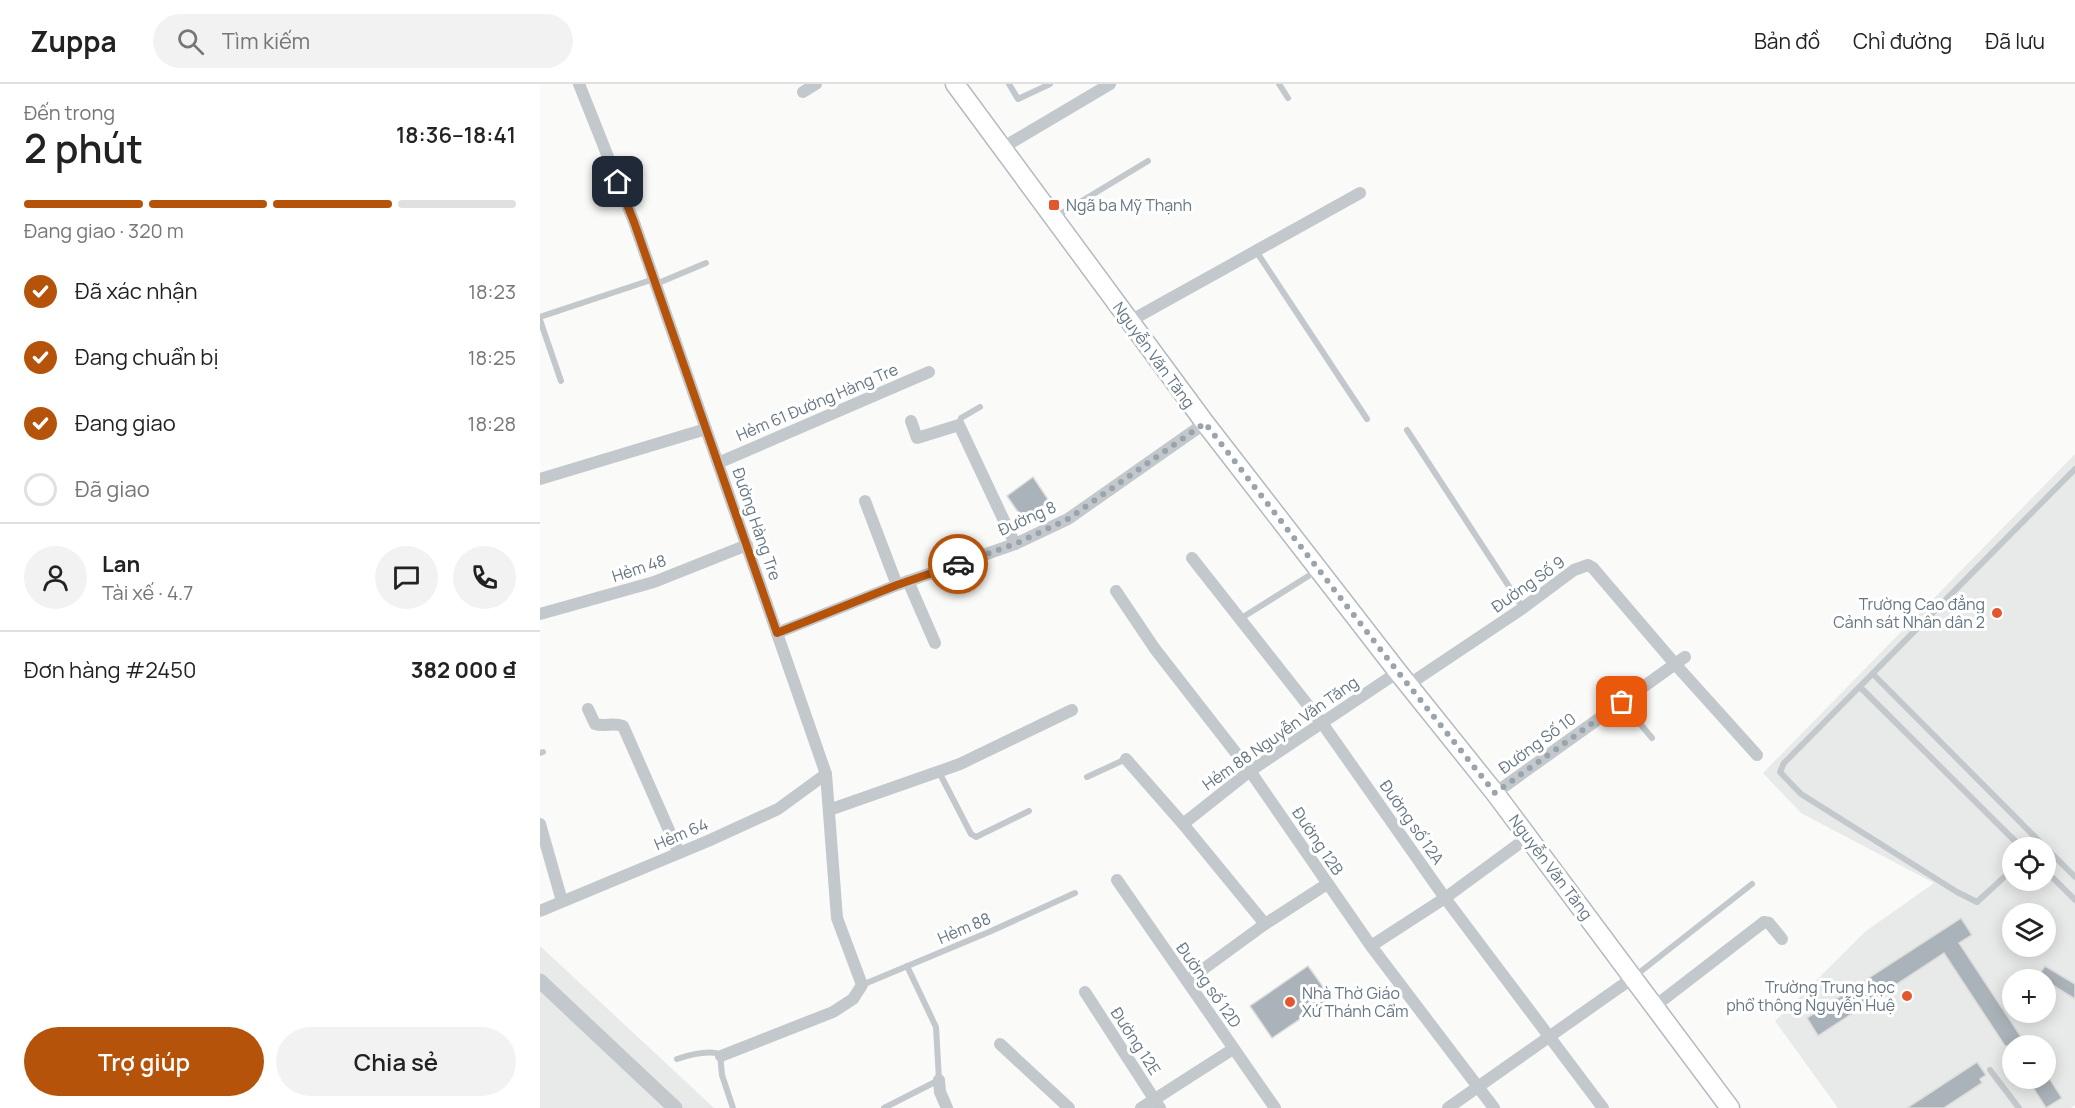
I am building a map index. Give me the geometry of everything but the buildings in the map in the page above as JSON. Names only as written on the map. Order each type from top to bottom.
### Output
[{"type":"main road","name":"Nguyễn Văn Tăng","points":[[955,84],[1205,423],[1403,679],[1495,793],[1730,1108]]},
{"type":"street","name":"Đường Hàng Tre","points":[[579,84],[634,222],[826,774],[837,918],[862,985]]},
{"type":"street","points":[[803,92],[816,84]]},
{"type":"street","points":[[1002,148],[1110,84]]},
{"type":"street","points":[[1130,321],[1360,193]]},
{"type":"street","name":"Hẻm 61 Đường Hàng Tre","points":[[718,463],[929,372]]},
{"type":"street","points":[[911,421],[917,438],[959,425],[1015,544]]},
{"type":"street","name":"Đường 8","points":[[777,633],[903,583],[1015,544],[1068,519],[1205,423]]},
{"type":"street","points":[[540,479],[706,429]]},
{"type":"street","points":[[866,501],[903,583],[935,644]]},
{"type":"street","name":"Hẻm 48","points":[[540,614],[654,582],[747,545]]},
{"type":"street","name":"Đường số 12A","points":[[1191,558],[1322,723],[1445,898],[1604,1108]]},
{"type":"street","name":"Đường Số 9","points":[[1403,679],[1523,608],[1574,570],[1588,565],[1680,661]]},
{"type":"street","name":"Đường 12B","points":[[1116,591],[1155,648],[1250,771],[1371,946],[1494,1108]]},
{"type":"street","points":[[1680,661],[1757,755]]},
{"type":"street","name":"Đường Số 10","points":[[1495,793],[1680,661]]},
{"type":"street","name":"Hẻm 88 Nguyễn Văn Tăng","points":[[1183,824],[1250,771],[1322,723],[1403,679]]},
{"type":"street","points":[[588,709],[595,724],[623,726],[679,854]]},
{"type":"street","points":[[829,810],[960,764],[1072,711]]},
{"type":"street","points":[[1126,759],[1265,924]]},
{"type":"street","name":"Hẻm 64","points":[[540,911],[679,854],[778,809],[826,774]]},
{"type":"street","points":[[540,824],[562,901]]},
{"type":"street","points":[[1371,946],[1445,898],[1528,837]]},
{"type":"street","name":"Đường số 12D","points":[[1117,880],[1275,1108]]},
{"type":"street","points":[[1187,981],[1265,924],[1327,884]]},
{"type":"street","points":[[1655,1006],[1764,922],[1768,923],[1782,939]]},
{"type":"street","points":[[1448,1108],[1634,977]]},
{"type":"street","points":[[540,981],[675,1108]]},
{"type":"street","points":[[721,1056],[833,1012],[852,999],[862,985]]},
{"type":"street","name":"Đường 12E","points":[[1085,992],[1157,1104]]},
{"type":"street","points":[[1000,1044],[1069,1108]]},
{"type":"street","points":[[1141,1108],[1157,1104],[1233,1049]]},
{"type":"street","points":[[939,1080],[940,1092],[947,1108]]},
{"type":"lane","points":[[1009,84],[1018,99],[1050,84]]},
{"type":"lane","points":[[1279,84],[1288,98]]},
{"type":"lane","points":[[1054,218],[1148,160]]},
{"type":"lane","points":[[1256,251],[1367,419]]},
{"type":"lane","points":[[561,381],[540,319],[706,263]]},
{"type":"lane","points":[[959,425],[961,418],[980,408]]},
{"type":"lane","points":[[1407,430],[1523,608]]},
{"type":"lane","points":[[2002,879],[1977,902],[1957,892],[1801,794],[1780,772],[1784,763],[2075,469]]},
{"type":"lane","points":[[1240,619],[1318,569]]},
{"type":"lane","points":[[1873,674],[2033,837]]},
{"type":"lane","points":[[1860,687],[2011,837]]},
{"type":"lane","points":[[1622,702],[1652,738]]},
{"type":"lane","points":[[1087,777],[1126,759]]},
{"type":"lane","points":[[939,772],[971,834],[976,837],[1029,811]]},
{"type":"lane","points":[[2056,859],[2075,877]]},
{"type":"lane","points":[[2056,881],[2075,900]]},
{"type":"lane","points":[[1634,977],[1752,884]]},
{"type":"lane","name":"Hẻm 88","points":[[862,985],[1075,893]]},
{"type":"lane","points":[[884,1108],[939,1080],[936,1027],[907,966]]},
{"type":"lane","points":[[677,1059],[712,1052],[721,1056],[723,1075],[733,1108]]},
{"type":"lane","points":[[1990,1070],[2019,1108]]},
{"type":"shaded area","name":"Trường Cao đẳng Cảnh sát Nhân dân 2","points":[[2075,454],[2075,1105],[2071,1108],[1838,1108],[1775,1021],[1866,931],[1934,883],[1801,813],[1763,773]]},
{"type":"shaded area","points":[[540,946],[714,1108],[540,1108]]},
{"type":"way so far","points":[[958,564],[1015,544],[1068,519],[1205,423],[1495,793],[1622,702]]},
{"type":"place","name":"Ngã ba Mỹ Thạnh","points":[[1054,205]]},
{"type":"place","name":"Trường Cao đẳng Cảnh sát Nhân dân 2","points":[[1997,613]]},
{"type":"place","name":"Trường Trung học phổ thông Nguyễn Huệ","points":[[1907,996]]},
{"type":"place","name":"Nhà Thờ Giáo Xứ Thánh Cẩm","points":[[1290,1002]]},
{"type":"route","points":[[618,182],[777,633],[897,585],[958,564]]}]
